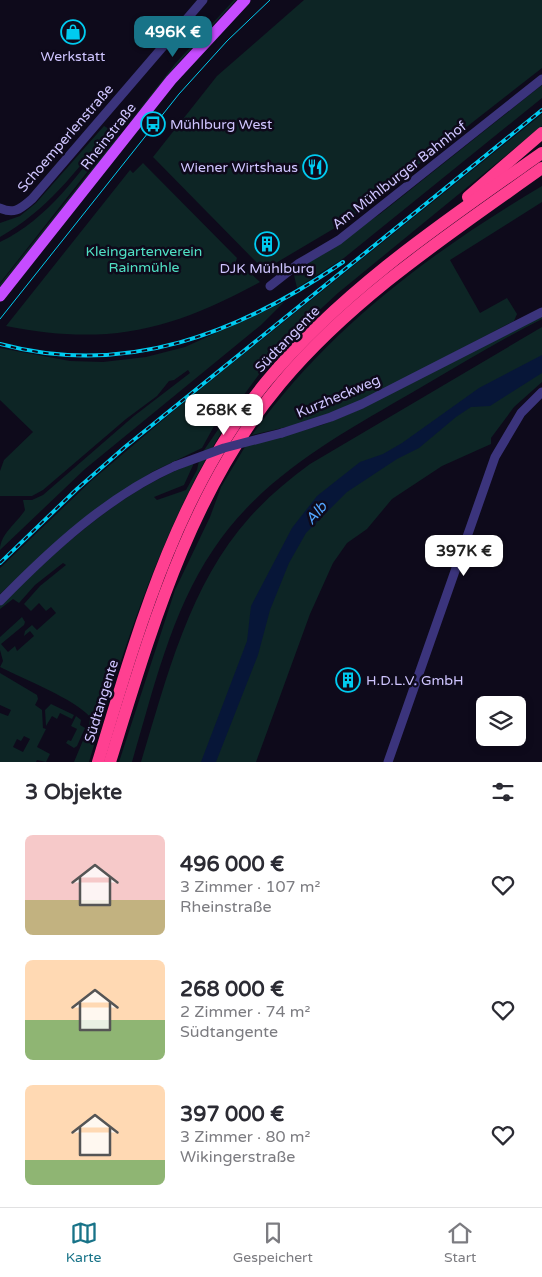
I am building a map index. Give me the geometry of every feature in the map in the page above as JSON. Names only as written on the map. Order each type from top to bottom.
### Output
[{"type":"highway","points":[[452,217],[469,195],[542,133]]},
{"type":"highway","name":"Südtangente","points":[[98,762],[136,637],[167,555],[203,478],[238,420],[266,382],[321,323],[377,275],[452,217],[542,153]]},
{"type":"highway","name":"Südtangente","points":[[110,762],[149,636],[181,553],[216,479],[256,414],[310,351],[354,311],[421,256],[542,168]]},
{"type":"highway","points":[[490,205],[542,179]]},
{"type":"main road","name":"Rheinstraße","points":[[0,296],[171,80],[245,0]]},
{"type":"street","name":"Schoemperlenstraße","points":[[0,208],[17,211],[32,199],[203,0]]},
{"type":"street","name":"Am Mühlburger Bahnhof","points":[[270,286],[298,264],[345,235],[542,78]]},
{"type":"street","name":"Kurzheckweg","points":[[0,601],[64,541],[108,505],[139,485],[175,466],[224,448],[331,417],[362,404],[542,312]]},
{"type":"street","points":[[388,762],[495,457],[521,413],[542,392]]},
{"type":"green space","points":[[236,0],[179,62],[121,133],[175,64]]},
{"type":"green space","points":[[304,0],[542,0],[542,68],[345,222],[264,270],[153,157],[217,76]]},
{"type":"green space","points":[[542,85],[542,98],[344,258],[297,288],[294,275],[302,266],[380,214]]},
{"type":"green space","points":[[542,114],[542,126],[338,293],[297,331],[266,365],[229,415],[231,417],[185,499],[148,584],[117,672],[89,762],[74,762],[89,726],[90,717],[83,710],[61,696],[0,667],[3,661],[0,650],[0,637],[22,617],[25,622],[24,625],[1,644],[8,652],[15,646],[17,651],[34,636],[30,631],[24,636],[25,631],[32,625],[37,630],[56,613],[51,607],[46,611],[39,603],[31,611],[24,604],[40,586],[66,565],[63,563],[35,585],[19,603],[13,599],[0,609],[0,606],[90,524],[140,490],[166,475],[194,463],[184,485],[154,497],[157,500],[186,490],[197,470],[200,456],[228,415],[221,410],[217,413],[219,417],[202,448],[152,472],[123,491],[66,533],[0,594],[0,568],[91,481],[177,408]]},
{"type":"green space","points":[[104,126],[109,129],[60,189],[32,215],[0,237],[0,223],[20,216],[36,203]]},
{"type":"green space","points":[[112,132],[117,134],[0,283],[0,242],[34,221],[48,208]]},
{"type":"green space","points":[[119,135],[120,137],[0,287],[0,284]]},
{"type":"green space","name":"Kleingartenverein Rainmühle","points":[[143,163],[237,258],[235,264],[248,271],[260,282],[197,312],[167,323],[137,330],[107,334],[76,334],[42,332],[6,326],[130,170],[133,173]]},
{"type":"green space","points":[[542,186],[542,202],[450,260],[480,313],[507,298],[517,314],[514,321],[362,401],[304,423],[252,435],[281,397],[347,327],[421,266],[501,211]]},
{"type":"green space","points":[[284,302],[261,325],[85,469],[0,550],[6,534],[25,510],[23,500],[32,500],[43,495],[134,416],[190,373],[188,370],[174,380],[169,381],[157,396],[126,419],[43,490],[32,496],[0,496],[0,471],[4,460],[33,432],[0,400],[0,348],[70,361],[103,362],[146,357],[185,347]]},
{"type":"green space","points":[[542,316],[542,319],[477,354],[330,441],[278,479],[255,500],[233,524],[198,574],[174,626],[132,762],[119,762],[175,590],[210,517],[221,487],[246,445],[322,425],[354,412]]},
{"type":"green space","points":[[542,327],[542,382],[514,407],[491,438],[491,444],[442,466],[392,499],[367,529],[347,543],[333,563],[310,614],[256,762],[141,762],[160,697],[182,633],[211,572],[229,544],[250,517],[278,489],[310,464]]},
{"type":"green space","points":[[0,673],[37,695],[38,699],[35,705],[42,710],[43,728],[46,729],[37,747],[50,754],[46,762],[37,760],[36,762],[0,762],[0,713],[8,716],[11,710],[0,705]],"holes":[[[24,736],[30,739],[23,752],[13,747],[17,739],[21,741]]]},
{"type":"green space","points":[[51,704],[74,715],[72,719],[60,713],[57,719],[52,716],[46,726],[45,710]]},
{"type":"green space","points":[[76,716],[81,720],[80,725],[85,728],[77,746],[74,748],[66,743],[68,740],[71,741],[77,729],[71,726]]},
{"type":"water","name":"Alb","points":[[542,355],[542,373],[490,406],[471,407],[456,417],[419,448],[397,459],[347,492],[306,533],[289,563],[270,610],[258,655],[216,762],[201,762],[247,641],[251,606],[292,528],[317,496],[360,462],[383,454],[402,443],[479,388]]},
{"type":"tram line","points":[[0,319],[179,94],[227,41],[270,0]]},
{"type":"railway","points":[[0,563],[77,489],[125,447],[542,110]]},
{"type":"railway","points":[[0,344],[47,353],[92,356],[136,352],[180,342],[222,328],[263,310],[343,262]]},
{"type":"place","name":"Werkstatt","points":[[73,32]]},
{"type":"place","name":"Mühlburg West","points":[[153,124]]},
{"type":"place","name":"Wiener Wirtshaus","points":[[315,167]]},
{"type":"place","name":"DJK Mühlburg","points":[[267,244]]},
{"type":"place","name":"H.D.L.V. GmbH","points":[[348,680]]}]
